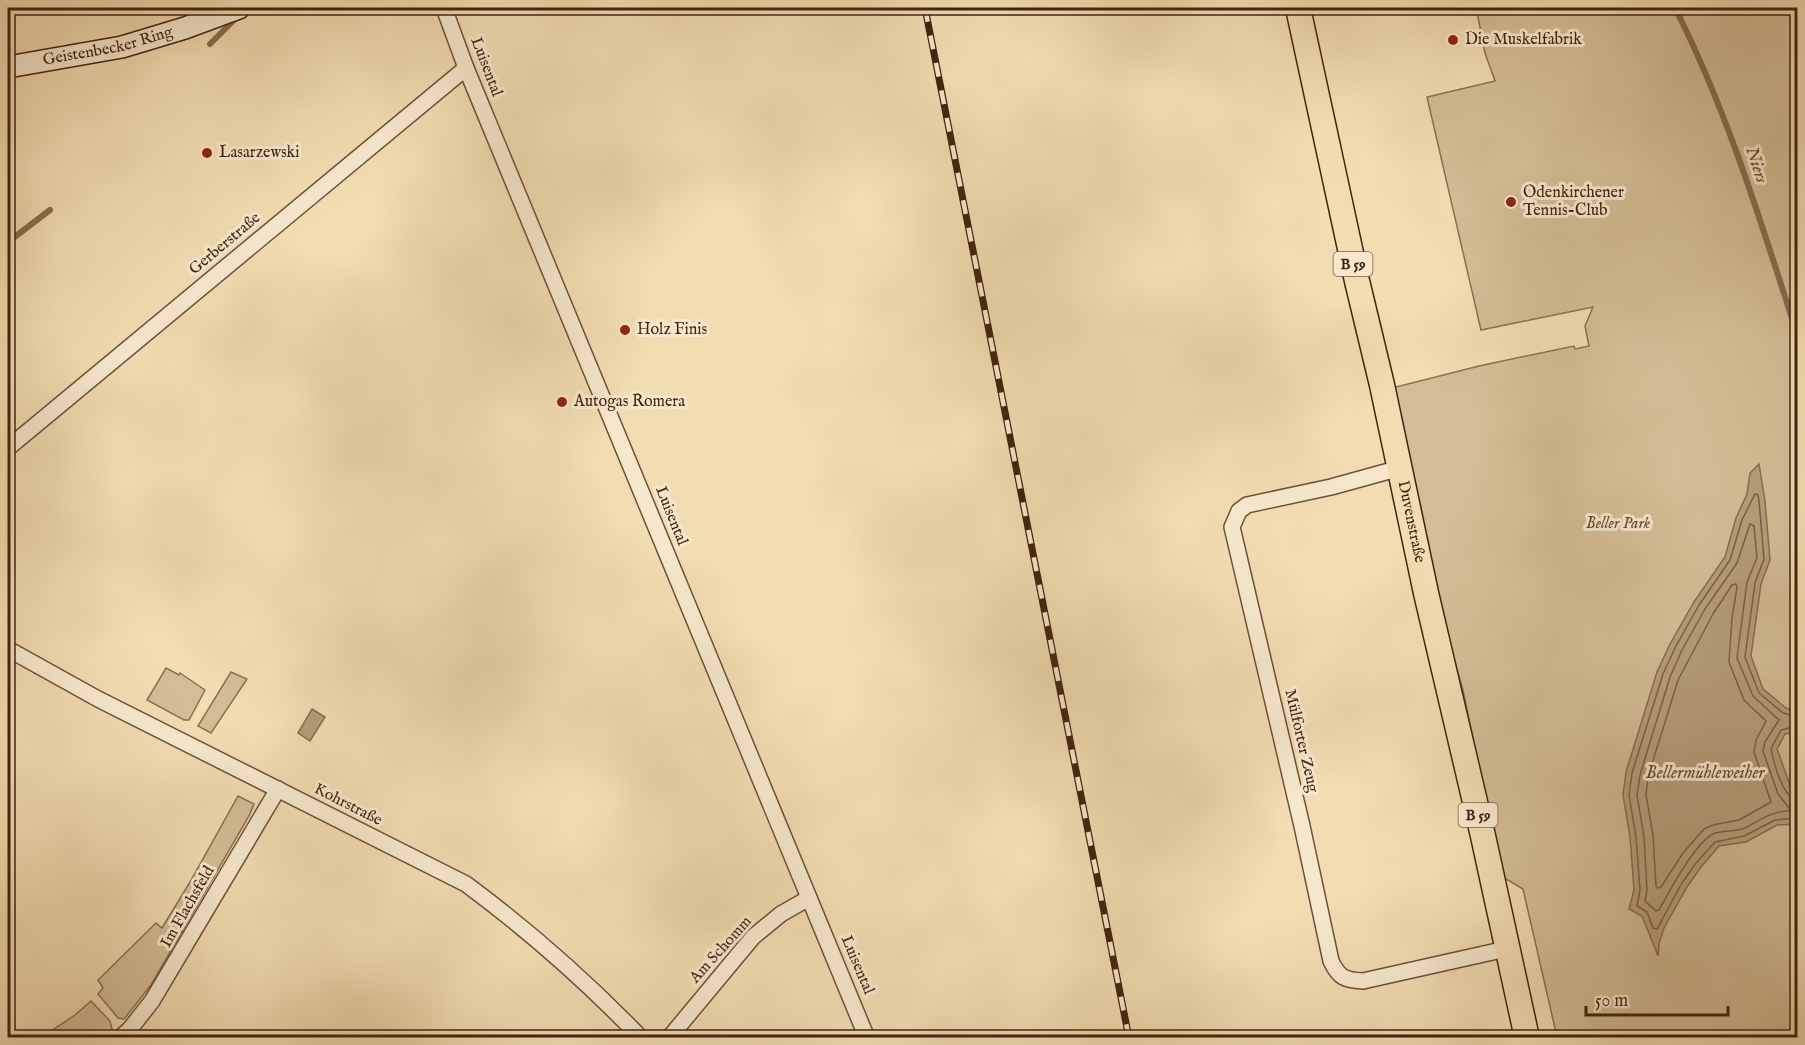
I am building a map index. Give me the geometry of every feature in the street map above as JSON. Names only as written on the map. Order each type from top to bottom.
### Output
[{"type":"main road","name":"Geistenbecker Ring","points":[[8,67],[122,47],[185,28],[239,8]]},
{"type":"main road","name":"Duvenstraße","points":[[1298,8],[1426,593],[1483,836],[1527,1038]]},
{"type":"street","name":"Luisental","points":[[444,8],[466,68],[867,1038]]},
{"type":"street","name":"Gerberstraße","points":[[8,448],[466,68]]},
{"type":"street","name":"Mülforter Zeug","points":[[1400,468],[1331,487],[1247,505],[1239,511],[1232,527],[1331,961],[1336,972],[1347,980],[1363,981],[1506,949]]},
{"type":"street","name":"Kohrstraße","points":[[8,649],[98,699],[466,884],[498,908],[597,992],[641,1038]]},
{"type":"street","name":"Im Flachsfeld","points":[[120,1038],[152,1001],[278,789]]},
{"type":"street","name":"Am Schomm","points":[[669,1038],[753,937],[781,914],[809,898]]},
{"type":"green space","name":"Beller Park","points":[[1499,8],[1797,8],[1797,1037],[1557,1037],[1523,889],[1501,876],[1463,690],[1438,605],[1392,388],[1479,366],[1574,346],[1575,349],[1589,346],[1585,326],[1593,307],[1481,330],[1427,97],[1495,81],[1485,53],[1477,12]]},
{"type":"green space","points":[[166,668],[179,675],[180,673],[205,690],[189,720],[184,720],[147,700]]},
{"type":"green space","points":[[231,672],[247,679],[211,733],[198,726]]},
{"type":"green space","points":[[238,796],[254,804],[249,816],[151,985],[124,1019],[118,1018],[98,994],[103,988],[98,980],[156,923],[162,928]]},
{"type":"green space","points":[[91,1001],[110,1021],[112,1029],[103,1037],[42,1037],[75,1015]]},
{"type":"water","name":"Bellermühleweiher","points":[[1759,464],[1770,560],[1761,584],[1751,656],[1763,689],[1786,708],[1797,711],[1797,732],[1785,734],[1777,749],[1791,788],[1797,797],[1797,824],[1777,825],[1746,842],[1719,846],[1687,887],[1664,928],[1658,956],[1642,916],[1629,909],[1634,890],[1630,837],[1623,795],[1626,772],[1657,672],[1694,602],[1725,557],[1736,518],[1747,494],[1750,473]]},
{"type":"water","points":[[312,709],[325,717],[310,741],[298,733]]},
{"type":"waterway","points":[[8,12],[22,8]]},
{"type":"waterway","points":[[210,44],[244,10],[259,8]]},
{"type":"waterway","points":[[265,8],[290,8]]},
{"type":"waterway","points":[[342,8],[353,10],[366,8]]},
{"type":"waterway","name":"Niers","points":[[1675,8],[1728,129],[1798,337]]},
{"type":"waterway","points":[[8,242],[50,210]]},
{"type":"railway","points":[[925,8],[1129,1038]]},
{"type":"place","name":"Die Muskelfabrik","points":[[1453,40]]},
{"type":"place","name":"Lasarzewski","points":[[207,153]]},
{"type":"place","name":"Odenkirchener Tennis-Club","points":[[1511,202]]},
{"type":"place","name":"Holz Finis","points":[[625,330]]},
{"type":"place","name":"Autogas Romera","points":[[562,402]]}]
